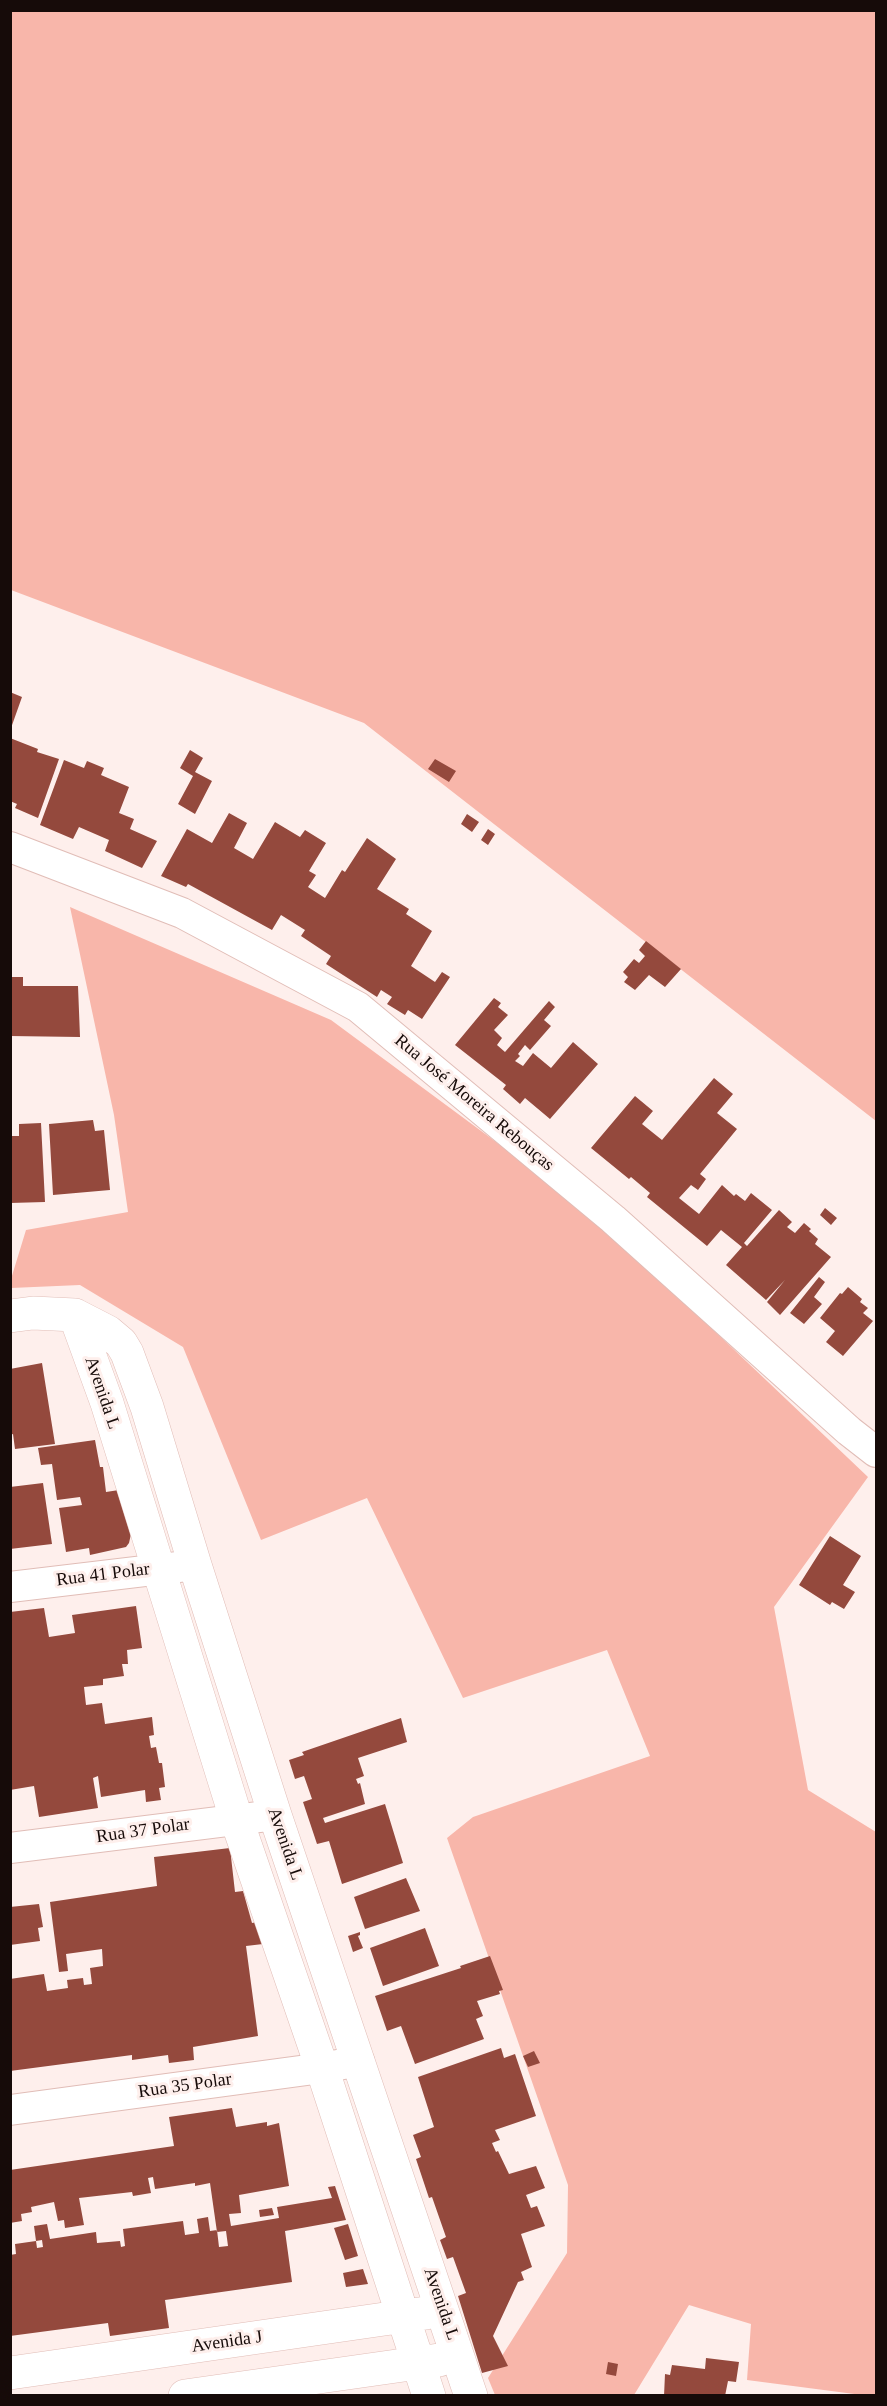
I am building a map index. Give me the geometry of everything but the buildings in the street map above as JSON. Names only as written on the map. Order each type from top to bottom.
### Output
[{"type":"street","name":"Rua José Moreira Rebouças","points":[[10,847],[182,913],[358,1007],[614,1219],[840,1423],[876,1452]]},
{"type":"street","name":"Avenida L","points":[[10,1316],[33,1313],[75,1315],[108,1332],[121,1343],[128,1353],[275,1815],[360,2061],[471,2396]]},
{"type":"street","name":"Avenida L","points":[[75,1315],[107,1403],[236,1818],[322,2068],[429,2396]]},
{"type":"street","name":"Rua 41 Polar","points":[[10,1587],[195,1565]]},
{"type":"street","name":"Rua 37 Polar","points":[[10,1848],[236,1818],[275,1815]]},
{"type":"street","name":"Rua 35 Polar","points":[[10,2110],[360,2061]]},
{"type":"street","name":"Avenida J","points":[[10,2373],[442,2310]]},
{"type":"street","points":[[185,2396],[459,2358]]},
{"type":"shaded area","points":[[10,11],[876,11],[876,1121],[364,723],[11,590]]},
{"type":"shaded area","points":[[70,907],[331,1020],[584,1207],[868,1477],[774,1607],[808,1790],[876,1832],[876,2395],[747,2380],[751,2324],[689,2305],[634,2395],[495,2395],[488,2378],[567,2253],[568,2185],[447,1838],[473,1817],[650,1756],[607,1650],[463,1698],[367,1498],[261,1540],[183,1347],[80,1285],[11,1288],[11,1279],[26,1230],[128,1212],[114,1115]]}]
